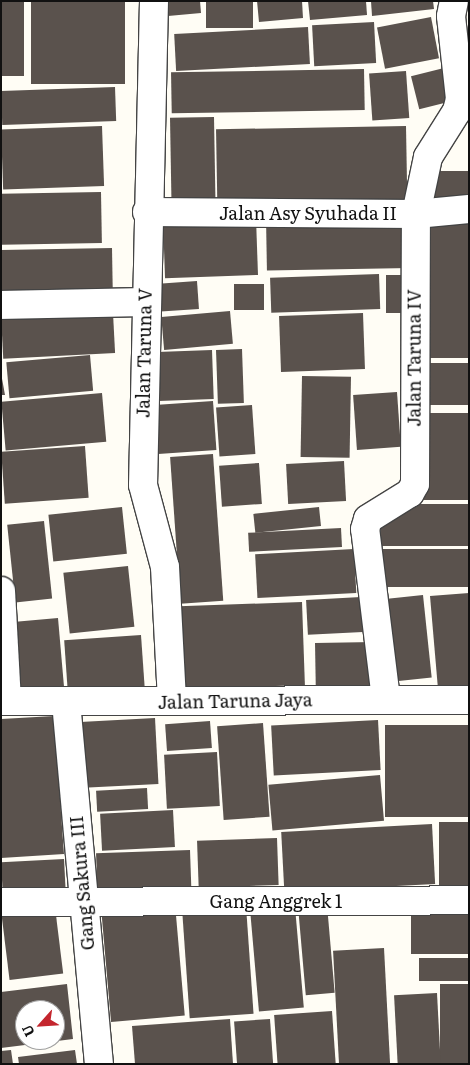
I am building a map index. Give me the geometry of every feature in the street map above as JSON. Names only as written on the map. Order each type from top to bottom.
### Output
[{"type":"street","name":"Jalan Taruna V","points":[[154,1],[144,302],[143,485],[165,568],[172,701]]},
{"type":"street","name":"Jalan Taruna IV","points":[[386,699],[365,529],[368,518],[410,493],[415,484],[416,214],[428,157],[457,111],[460,99],[458,10]]},
{"type":"street","name":"Jalan Asy Syuhada II","points":[[147,212],[416,214],[469,209]]},
{"type":"street","points":[[1,305],[144,302]]},
{"type":"street","points":[[1,591],[4,701]]},
{"type":"street","name":"Jalan Taruna Jaya","points":[[4,701],[469,700]]},
{"type":"street","name":"Gang Sakura III","points":[[66,702],[98,1064]]},
{"type":"street","name":"Gang Anggrek 1","points":[[1,902],[469,900]]},
{"type":"building","points":[[1,1],[24,1],[24,76],[1,76]]},
{"type":"building","points":[[31,1],[125,1],[125,84],[31,84]]},
{"type":"building","points":[[167,1],[200,1],[201,13],[168,16]]},
{"type":"building","points":[[206,1],[253,1],[253,28],[206,28]]},
{"type":"building","points":[[257,1],[302,1],[303,18],[259,22]]},
{"type":"building","points":[[308,1],[366,1],[367,15],[310,20]]},
{"type":"building","points":[[371,1],[433,1],[434,9],[372,16]]},
{"type":"building","points":[[431,17],[439,58],[385,69],[377,27]]},
{"type":"building","points":[[374,22],[376,63],[314,66],[312,25]]},
{"type":"building","points":[[308,27],[310,64],[176,71],[174,34]]},
{"type":"building","points":[[444,68],[452,101],[419,109],[411,76]]},
{"type":"building","points":[[364,69],[365,110],[172,113],[171,72]]},
{"type":"building","points":[[406,71],[409,118],[372,120],[369,74]]},
{"type":"building","points":[[115,87],[116,121],[2,125],[1,91]]},
{"type":"building","points":[[214,117],[215,202],[171,203],[170,118]]},
{"type":"building","points":[[102,126],[104,186],[3,189],[1,130]]},
{"type":"building","points":[[406,126],[407,204],[217,207],[216,129]]},
{"type":"building","points":[[428,171],[469,171],[469,200],[428,200]]},
{"type":"building","points":[[101,192],[102,243],[2,245],[1,194]]},
{"type":"building","points":[[409,216],[410,268],[267,270],[266,218]]},
{"type":"building","points":[[256,218],[258,275],[165,278],[163,221]]},
{"type":"building","points":[[424,218],[469,218],[469,358],[424,358]]},
{"type":"building","points":[[112,248],[113,299],[2,301],[1,250]]},
{"type":"building","points":[[379,274],[380,309],[271,313],[270,278]]},
{"type":"building","points":[[386,275],[407,275],[407,313],[386,313]]},
{"type":"building","points":[[197,281],[199,309],[157,312],[155,284]]},
{"type":"building","points":[[234,284],[264,284],[264,310],[234,310]]},
{"type":"building","points":[[230,311],[233,344],[164,350],[161,317]]},
{"type":"building","points":[[113,313],[115,353],[3,359],[1,319]]},
{"type":"building","points":[[363,313],[365,369],[281,372],[279,316]]},
{"type":"building","points":[[242,349],[244,403],[218,404],[216,350]]},
{"type":"building","points":[[212,350],[214,399],[152,401],[150,352]]},
{"type":"building","points":[[90,355],[93,391],[9,398],[6,362]]},
{"type":"building","points":[[417,363],[469,363],[469,405],[417,405]]},
{"type":"building","points":[[1,373],[5,395],[1,395]]},
{"type":"building","points":[[302,376],[351,377],[350,458],[301,457]]},
{"type":"building","points":[[397,392],[401,447],[357,450],[353,395]]},
{"type":"building","points":[[102,393],[106,442],[6,451],[1,402]]},
{"type":"building","points":[[213,401],[216,450],[155,454],[151,405]]},
{"type":"building","points":[[252,405],[255,454],[220,456],[216,408]]},
{"type":"building","points":[[422,413],[469,413],[469,500],[422,500]]},
{"type":"building","points":[[85,446],[89,498],[5,504],[1,452]]},
{"type":"building","points":[[213,454],[223,601],[180,604],[170,457]]},
{"type":"building","points":[[344,461],[346,501],[288,504],[286,464]]},
{"type":"building","points":[[259,463],[262,504],[222,507],[219,466]]},
{"type":"building","points":[[381,504],[469,504],[469,546],[381,546]]},
{"type":"building","points":[[122,507],[127,554],[53,561],[48,515]]},
{"type":"building","points":[[319,507],[321,526],[255,533],[253,514]]},
{"type":"building","points":[[44,521],[52,599],[15,602],[7,525]]},
{"type":"building","points":[[341,528],[342,547],[249,552],[248,533]]},
{"type":"building","points":[[354,549],[356,593],[257,598],[255,554]]},
{"type":"building","points":[[381,549],[469,549],[469,587],[381,587]]},
{"type":"building","points":[[128,566],[134,627],[70,633],[63,573]]},
{"type":"building","points":[[469,593],[469,686],[438,689],[430,596]]},
{"type":"building","points":[[423,595],[432,678],[394,682],[385,599]]},
{"type":"building","points":[[361,597],[363,632],[308,635],[306,600]]},
{"type":"building","points":[[302,602],[305,685],[182,689],[179,606]]},
{"type":"building","points":[[58,618],[64,692],[17,696],[10,622]]},
{"type":"building","points":[[141,635],[145,689],[68,694],[64,640]]},
{"type":"building","points":[[374,642],[375,690],[316,691],[315,643]]},
{"type":"building","points":[[54,716],[64,854],[1,858],[1,719]]},
{"type":"building","points":[[155,718],[158,784],[84,788],[80,722]]},
{"type":"building","points":[[378,720],[381,770],[274,776],[271,726]]},
{"type":"building","points":[[210,721],[212,748],[167,751],[165,724]]},
{"type":"building","points":[[263,723],[270,817],[224,820],[217,726]]},
{"type":"building","points":[[385,725],[469,725],[469,817],[385,817]]},
{"type":"building","points":[[217,752],[220,806],[167,809],[164,755]]},
{"type":"building","points":[[380,775],[384,821],[272,831],[268,785]]},
{"type":"building","points":[[147,788],[148,809],[97,812],[96,791]]},
{"type":"building","points":[[173,810],[175,847],[102,851],[100,814]]},
{"type":"building","points":[[439,822],[469,822],[469,892],[439,892]]},
{"type":"building","points":[[432,824],[435,884],[284,892],[281,832]]},
{"type":"building","points":[[277,838],[279,885],[199,888],[197,841]]},
{"type":"building","points":[[190,850],[191,887],[97,890],[96,853]]},
{"type":"building","points":[[64,859],[66,894],[3,897],[1,862]]},
{"type":"building","points":[[411,903],[469,903],[469,954],[411,954]]},
{"type":"building","points":[[175,904],[185,1016],[111,1022],[101,910]]},
{"type":"building","points":[[327,905],[335,993],[306,995],[298,908]]},
{"type":"building","points":[[246,906],[254,1014],[190,1018],[182,910]]},
{"type":"building","points":[[55,907],[63,974],[10,980],[1,914]]},
{"type":"building","points":[[295,907],[304,1008],[259,1012],[250,911]]},
{"type":"building","points":[[384,948],[390,1064],[339,1064],[333,951]]},
{"type":"building","points":[[419,958],[469,958],[469,981],[419,981]]},
{"type":"building","points":[[67,984],[73,1039],[65,1040],[65,1000],[15,1000],[15,1046],[1,1048],[1,992]]},
{"type":"building","points":[[440,984],[469,984],[469,1064],[440,1064]]},
{"type":"building","points":[[437,993],[441,1064],[398,1064],[394,995]]},
{"type":"building","points":[[332,1011],[336,1064],[278,1064],[274,1015]]},
{"type":"building","points":[[230,1019],[233,1064],[135,1064],[132,1026]]},
{"type":"building","points":[[270,1019],[273,1064],[237,1064],[234,1022]]},
{"type":"building","points":[[11,1050],[13,1064],[1,1064],[1,1051]]},
{"type":"building","points":[[75,1050],[77,1064],[19,1064],[18,1057]]}]
